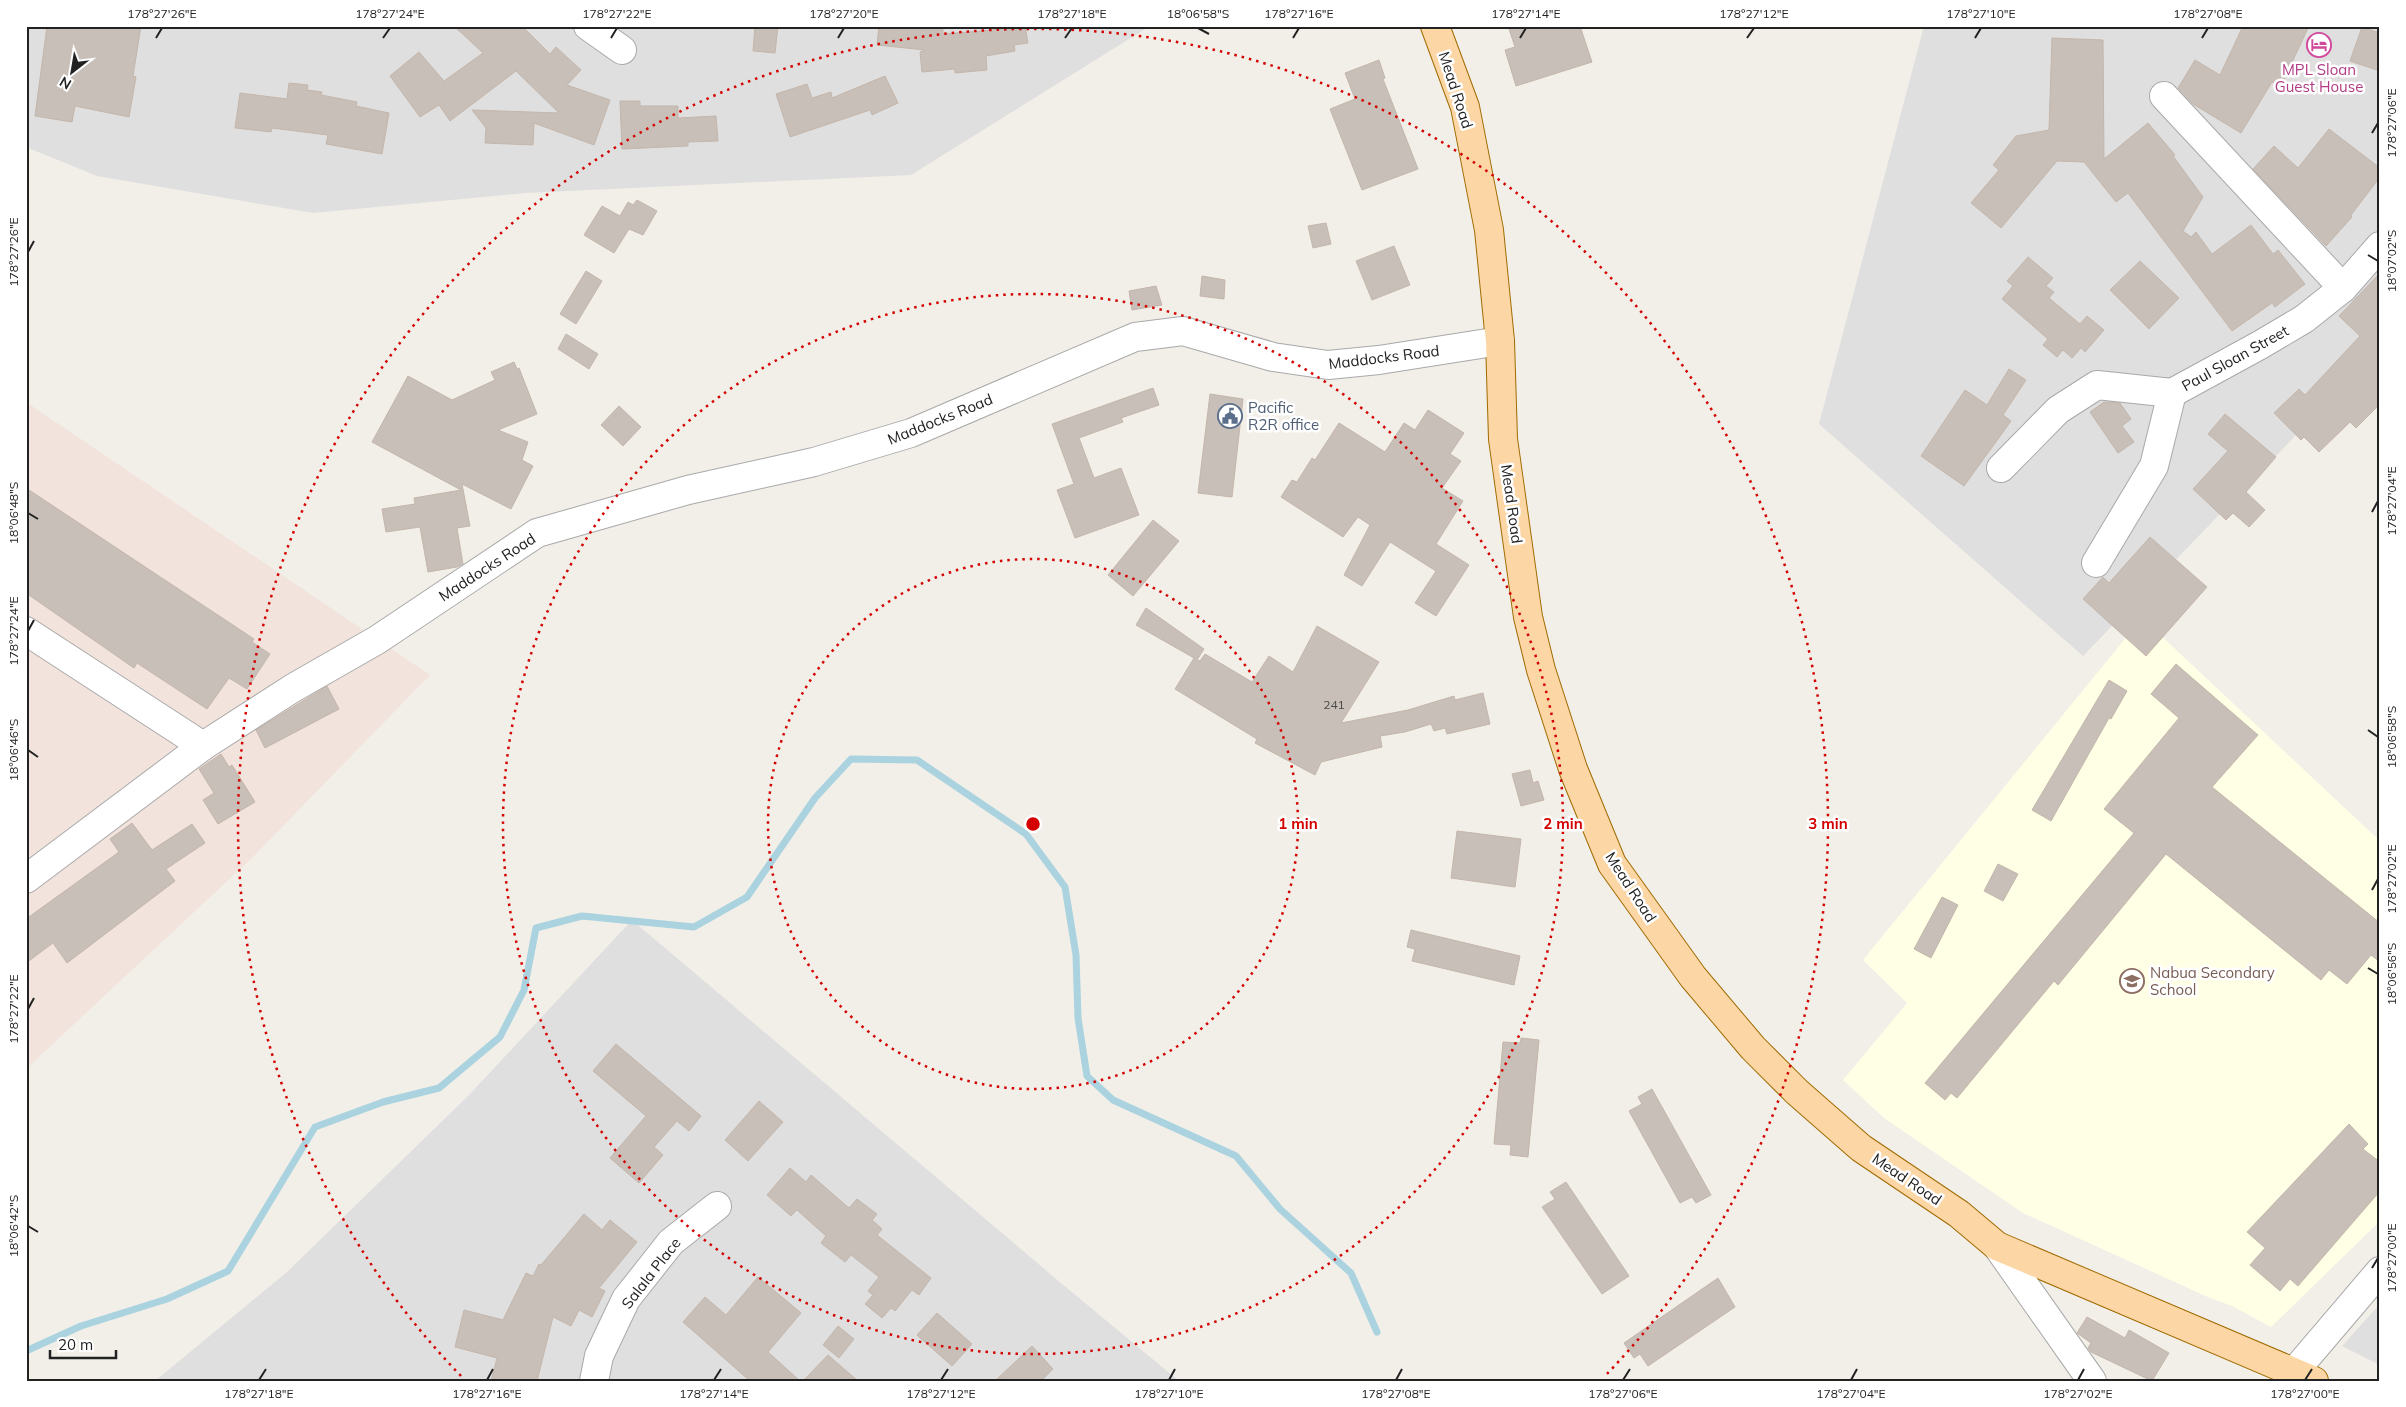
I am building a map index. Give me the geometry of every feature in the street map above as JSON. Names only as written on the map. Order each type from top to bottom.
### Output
[{"type":"main road","name":"Mead Road","points":[[1435,26],[1465,107],[1489,230],[1500,341],[1503,439],[1528,617],[1541,670],[1573,769],[1612,864],[1693,978],[1753,1048],[1796,1092],[1861,1148],[1959,1214],[1998,1246],[2304,1376]]},
{"type":"street","points":[[588,26],[622,50]]},
{"type":"street","points":[[2164,96],[2343,288]]},
{"type":"street","name":"Paul Sloan Street","points":[[2001,468],[2058,410],[2097,385],[2172,393],[2304,319],[2343,288],[2380,246]]},
{"type":"street","name":"Maddocks Road","points":[[26,879],[203,746],[293,688],[377,640],[537,534],[688,490],[814,462],[912,433],[1135,337],[1183,331],[1274,357],[1328,366],[1500,341]]},
{"type":"street","points":[[2096,563],[2154,466],[2172,393]]},
{"type":"street","points":[[26,631],[203,746]]},
{"type":"street","name":"Salala Place","points":[[594,1381],[599,1356],[626,1299],[671,1242],[717,1206]]},
{"type":"street","points":[[1998,1246],[2092,1381]]},
{"type":"street","points":[[2304,1376],[2380,1271]]},
{"type":"shaded area","points":[[26,26],[1150,26],[911,175],[526,193],[313,213],[97,176],[26,147]]},
{"type":"shaded area","points":[[1924,26],[2380,26],[2380,348],[2083,656],[1819,424]]},
{"type":"shaded area","points":[[26,402],[430,675],[252,858],[26,1069]]},
{"type":"shaded area","name":"Nabua Secondary School","points":[[2142,618],[2380,841],[2380,1221],[2271,1327],[2232,1306],[2210,1298],[2023,1213],[1884,1118],[1843,1080],[1907,1003],[1863,960]]},
{"type":"shaded area","points":[[632,920],[1179,1381],[155,1381],[287,1272],[469,1095]]},
{"type":"shaded area","points":[[2380,1304],[2380,1365],[2342,1346]]},
{"type":"building","points":[[47,26],[141,26],[133,76],[136,77],[129,117],[75,106],[72,122],[35,116]]},
{"type":"building","points":[[454,26],[522,26],[550,54],[556,47],[581,70],[567,85],[610,100],[594,145],[534,123],[533,145],[485,143],[486,128],[472,110],[559,113],[516,71],[450,121],[439,105],[420,117],[390,76],[419,52],[444,81],[483,53]]},
{"type":"building","points":[[755,26],[778,26],[775,53],[753,51]]},
{"type":"building","points":[[879,26],[943,26],[943,34],[994,30],[994,26],[1025,26],[1028,43],[1014,45],[1015,51],[986,56],[987,70],[955,73],[955,69],[922,72],[920,52],[925,50],[877,45]]},
{"type":"building","points":[[1508,26],[1580,26],[1592,62],[1516,86],[1505,50],[1515,47]]},
{"type":"building","points":[[2243,26],[2309,26],[2281,86],[2272,82],[2241,133],[2193,104],[2178,88],[2195,60],[2220,75]]},
{"type":"building","points":[[2362,27],[2380,33],[2380,71],[2350,61]]},
{"type":"building","points":[[2052,38],[2103,40],[2104,159],[2148,123],[2175,155],[2173,156],[2203,197],[2183,231],[2191,237],[2196,232],[2212,254],[2251,225],[2273,254],[2278,250],[2305,284],[2275,307],[2272,303],[2232,331],[2128,193],[2116,202],[2084,162],[2057,161],[2001,228],[1971,203],[1999,170],[1993,165],[2016,136],[2049,130]]},
{"type":"building","points":[[1379,60],[1385,78],[1383,79],[1418,169],[1362,190],[1330,109],[1355,99],[1345,73]]},
{"type":"building","points":[[885,76],[898,103],[872,115],[870,110],[790,137],[776,94],[807,84],[812,98],[831,92],[832,98]]},
{"type":"building","points":[[289,83],[308,85],[307,90],[322,92],[321,95],[357,102],[356,106],[389,113],[382,154],[326,144],[328,135],[272,128],[271,132],[235,128],[240,93],[287,99]]},
{"type":"building","points":[[620,101],[640,101],[640,106],[678,106],[678,118],[716,116],[718,141],[688,142],[688,146],[622,149]]},
{"type":"building","points":[[2329,129],[2380,168],[2380,177],[2351,215],[2352,217],[2326,246],[2253,169],[2274,146],[2298,168]]},
{"type":"building","points":[[637,200],[657,211],[643,235],[629,229],[614,253],[584,235],[602,206],[620,216],[628,202],[633,205]]},
{"type":"building","points":[[1326,223],[1331,244],[1313,248],[1308,226]]},
{"type":"building","points":[[1394,246],[1410,285],[1372,300],[1356,261]]},
{"type":"building","points":[[2028,257],[2053,278],[2046,286],[2054,292],[2049,298],[2080,324],[2087,316],[2104,330],[2085,352],[2081,348],[2072,358],[2063,350],[2057,357],[2043,345],[2048,339],[2002,299],[2013,286],[2007,281]]},
{"type":"building","points":[[2140,261],[2179,298],[2149,329],[2110,290]]},
{"type":"building","points":[[586,271],[602,281],[576,324],[560,314]]},
{"type":"building","points":[[2380,273],[2380,404],[2356,428],[2350,422],[2319,452],[2304,437],[2301,440],[2274,413],[2299,389],[2305,395],[2360,336],[2339,316]]},
{"type":"building","points":[[1202,276],[1225,280],[1224,299],[1200,296]]},
{"type":"building","points":[[1156,286],[1162,305],[1132,310],[1129,291]]},
{"type":"building","points":[[566,334],[598,354],[589,369],[558,349]]},
{"type":"building","points":[[514,362],[517,369],[519,368],[537,414],[498,430],[528,442],[522,460],[533,466],[511,509],[462,484],[470,526],[457,528],[463,564],[457,567],[428,572],[420,527],[386,532],[382,509],[415,504],[414,498],[461,490],[372,442],[408,376],[452,400],[495,380],[491,372]]},
{"type":"building","points":[[2009,369],[2026,380],[2003,415],[2011,421],[1964,486],[1921,456],[1965,390],[1987,405]]},
{"type":"building","points":[[1153,388],[1159,405],[1121,418],[1123,422],[1079,438],[1094,478],[1121,468],[1139,515],[1075,538],[1057,490],[1074,484],[1052,424]]},
{"type":"building","points":[[1210,394],[1243,399],[1232,497],[1198,493]]},
{"type":"building","points":[[2104,402],[2120,403],[2131,419],[2122,426],[2134,442],[2118,453],[2090,412]]},
{"type":"building","points":[[619,406],[641,427],[623,446],[601,425]]},
{"type":"building","points":[[1428,410],[1464,433],[1450,454],[1461,461],[1442,488],[1463,501],[1436,544],[1469,565],[1436,616],[1415,603],[1436,571],[1390,542],[1362,586],[1344,575],[1370,525],[1358,517],[1343,537],[1281,497],[1292,480],[1297,482],[1312,458],[1315,460],[1339,423],[1385,452],[1404,423],[1415,430]]},
{"type":"building","points":[[2225,414],[2276,457],[2246,492],[2265,510],[2249,527],[2233,513],[2226,520],[2193,489],[2228,451],[2208,434]]},
{"type":"building","points":[[26,488],[254,639],[252,642],[270,654],[247,689],[229,678],[207,709],[137,663],[134,668],[26,593]]},
{"type":"building","points":[[1153,520],[1179,541],[1133,596],[1108,575]]},
{"type":"building","points":[[2150,537],[2207,587],[2146,656],[2083,599],[2103,577],[2109,583]]},
{"type":"building","points":[[1146,608],[1204,649],[1197,660],[1200,661],[1205,654],[1252,682],[1269,656],[1293,672],[1317,626],[1379,662],[1341,723],[1408,710],[1454,696],[1455,700],[1483,693],[1490,724],[1447,734],[1445,728],[1434,731],[1431,724],[1405,732],[1380,736],[1382,747],[1321,762],[1315,775],[1255,743],[1257,739],[1175,689],[1194,658],[1136,625]]},
{"type":"building","points":[[2176,664],[2258,735],[2212,787],[2380,923],[2380,962],[2371,955],[2347,984],[2329,970],[2321,980],[2166,854],[2058,985],[2054,981],[1957,1098],[1951,1093],[1945,1100],[1925,1083],[2134,833],[2104,809],[2179,718],[2151,694]]},
{"type":"building","points":[[2109,680],[2127,691],[2111,719],[2109,718],[2051,821],[2032,810]]},
{"type":"building","points":[[327,686],[339,709],[265,748],[256,730]]},
{"type":"building","points":[[221,754],[229,767],[232,765],[255,802],[218,824],[203,800],[214,793],[199,769]]},
{"type":"building","points":[[1530,770],[1533,783],[1538,781],[1544,800],[1521,806],[1512,774]]},
{"type":"building","points":[[132,823],[152,850],[192,824],[205,843],[166,869],[175,881],[67,963],[53,943],[26,963],[26,919],[119,852],[110,839]]},
{"type":"building","points":[[1457,831],[1521,839],[1515,887],[1451,878]]},
{"type":"building","points":[[1998,864],[2018,874],[2003,901],[1984,891]]},
{"type":"building","points":[[1942,897],[1958,905],[1931,958],[1914,949]]},
{"type":"building","points":[[1411,930],[1520,956],[1514,985],[1412,961],[1415,949],[1407,947]]},
{"type":"building","points":[[1521,1038],[1539,1040],[1528,1157],[1510,1155],[1511,1145],[1494,1144],[1503,1042],[1520,1043]]},
{"type":"building","points":[[616,1044],[701,1116],[689,1131],[677,1121],[654,1147],[663,1155],[639,1183],[610,1158],[646,1116],[593,1071]]},
{"type":"building","points":[[1652,1089],[1711,1195],[1696,1203],[1692,1197],[1680,1203],[1629,1111],[1642,1104],[1638,1097]]},
{"type":"building","points":[[759,1101],[783,1122],[748,1161],[725,1140]]},
{"type":"building","points":[[2349,1124],[2368,1144],[2363,1149],[2380,1162],[2380,1191],[2298,1286],[2290,1279],[2280,1291],[2250,1265],[2265,1248],[2247,1232]]},
{"type":"building","points":[[790,1168],[806,1182],[811,1175],[849,1208],[857,1199],[877,1214],[872,1220],[882,1229],[877,1235],[931,1278],[919,1295],[912,1290],[895,1311],[891,1308],[882,1318],[865,1304],[873,1295],[868,1291],[879,1277],[851,1255],[845,1262],[821,1243],[826,1236],[797,1210],[791,1216],[767,1195]]},
{"type":"building","points":[[1566,1182],[1629,1276],[1602,1294],[1542,1207],[1555,1199],[1550,1192]]},
{"type":"building","points":[[584,1214],[602,1230],[610,1220],[637,1242],[599,1288],[605,1291],[592,1317],[579,1310],[571,1326],[553,1317],[537,1381],[491,1381],[497,1358],[455,1347],[464,1310],[503,1320],[526,1273],[533,1276],[539,1264],[541,1265]]},
{"type":"building","points":[[758,1277],[801,1313],[768,1352],[800,1381],[750,1381],[683,1322],[705,1297],[726,1315]]},
{"type":"building","points":[[1718,1278],[1735,1307],[1648,1366],[1640,1354],[1634,1358],[1624,1343]]},
{"type":"building","points":[[937,1313],[972,1344],[952,1366],[917,1335]]},
{"type":"building","points":[[2087,1317],[2125,1338],[2129,1330],[2169,1353],[2152,1381],[2091,1352],[2088,1348],[2091,1343],[2077,1333]]},
{"type":"building","points":[[838,1326],[854,1339],[839,1358],[823,1345]]},
{"type":"building","points":[[1032,1346],[1053,1369],[1041,1381],[995,1381]]},
{"type":"building","points":[[828,1355],[858,1381],[803,1381]]},
{"type":"waterway","points":[[26,1351],[81,1326],[167,1299],[228,1271],[315,1127],[383,1102],[439,1088],[500,1037],[524,990],[536,928],[582,916],[694,927],[747,897],[815,798],[851,759],[917,760],[1026,834],[1065,887],[1076,955],[1078,1018],[1087,1076],[1113,1100],[1236,1156],[1280,1209],[1351,1273],[1377,1332]]},
{"type":"place","name":"MPL Sloan Guest House","points":[[2319,45]]},
{"type":"place","name":"Pacific R2R office","points":[[1230,416]]},
{"type":"place","name":"Nabua Secondary School","points":[[2132,981]]}]
